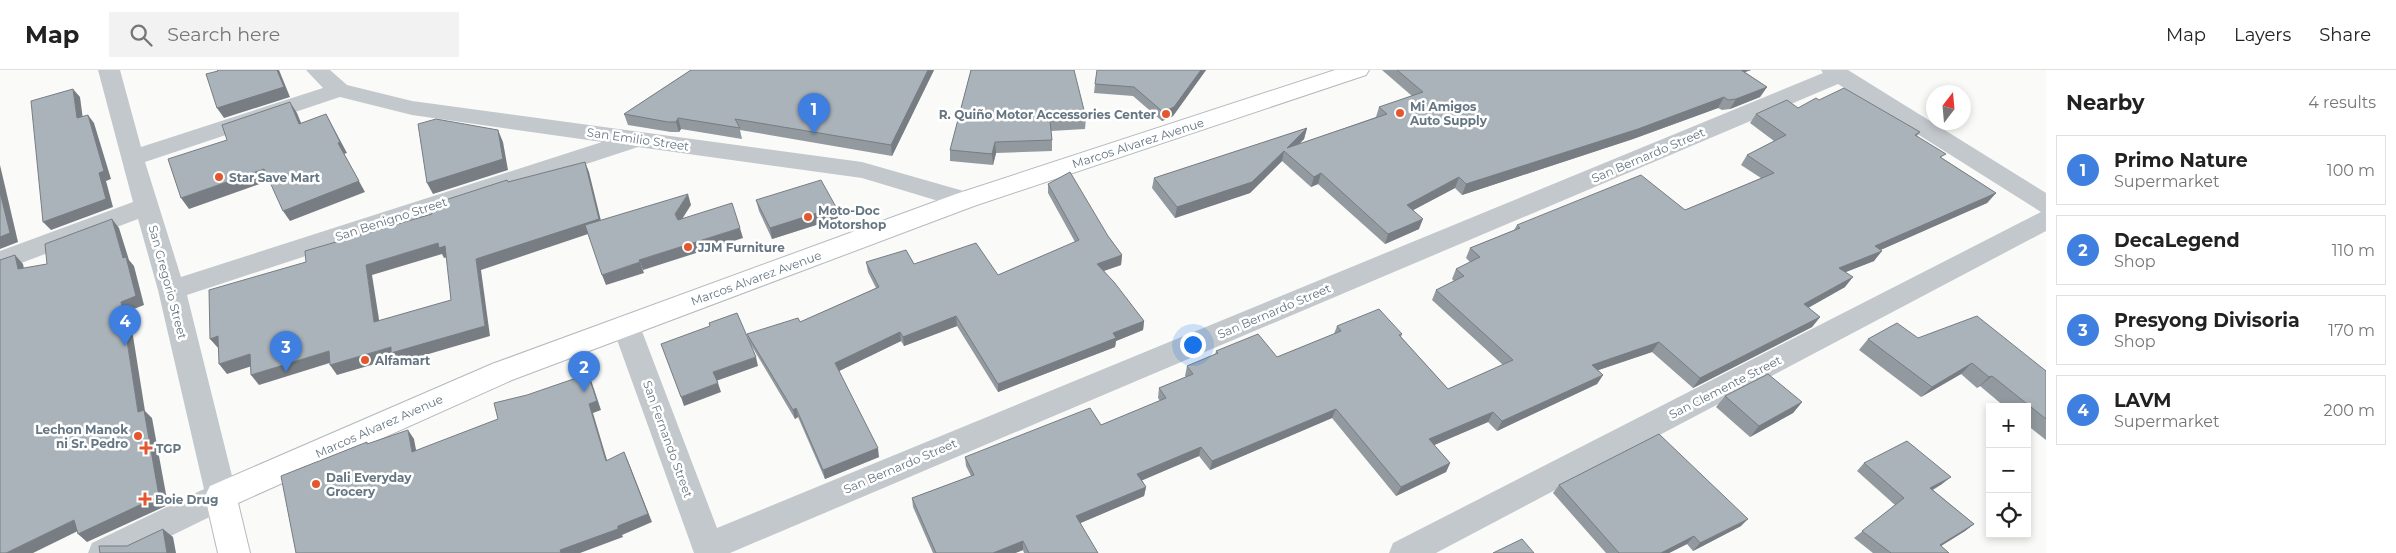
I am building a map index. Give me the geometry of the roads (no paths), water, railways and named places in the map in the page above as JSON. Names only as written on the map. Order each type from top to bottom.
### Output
[{"type":"main road","name":"Marcos Alvarez Avenue","points":[[221,496],[502,372],[965,200],[1358,70]]},
{"type":"main road","points":[[221,496],[234,553]]},
{"type":"street","name":"San Gregorio Street","points":[[109,70],[132,158],[172,290],[221,496]]},
{"type":"street","name":"San Emilio Street","points":[[317,70],[338,90],[412,108],[862,170],[965,200]]},
{"type":"street","points":[[1836,72],[2046,205]]},
{"type":"street","name":"San Bernardo Street","points":[[709,550],[1836,72]]},
{"type":"street","points":[[132,158],[338,90]]},
{"type":"street","name":"San Benigno Street","points":[[172,290],[639,138]]},
{"type":"street","points":[[0,262],[147,206]]},
{"type":"street","name":"San Clemente Street","points":[[1405,553],[2046,220]]},
{"type":"street","name":"San Fernando Street","points":[[626,326],[709,550]]},
{"type":"street","points":[[104,553],[221,496]]},
{"type":"place","name":"Mi Amigos Auto Supply","points":[[1400,113]]},
{"type":"place","name":"R. Quiño Motor Accessories Center","points":[[1166,114]]},
{"type":"place","name":"Primo Nature","points":[[814,134]]},
{"type":"place","name":"Star Save Mart","points":[[219,177]]},
{"type":"place","name":"Moto-Doc Motorshop","points":[[808,217]]},
{"type":"place","name":"JJM Furniture","points":[[688,247]]},
{"type":"place","name":"LAVM","points":[[125,346]]},
{"type":"place","name":"Alfamart","points":[[365,360]]},
{"type":"place","name":"Presyong Divisoria","points":[[286,372]]},
{"type":"place","name":"DecaLegend","points":[[584,392]]},
{"type":"place","name":"Lechon Manok ni Sr. Pedro","points":[[138,436]]},
{"type":"place","name":"TGP","points":[[146,448]]},
{"type":"place","name":"Dali Everyday Grocery","points":[[316,484]]},
{"type":"place","name":"Boie Drug","points":[[145,499]]}]
